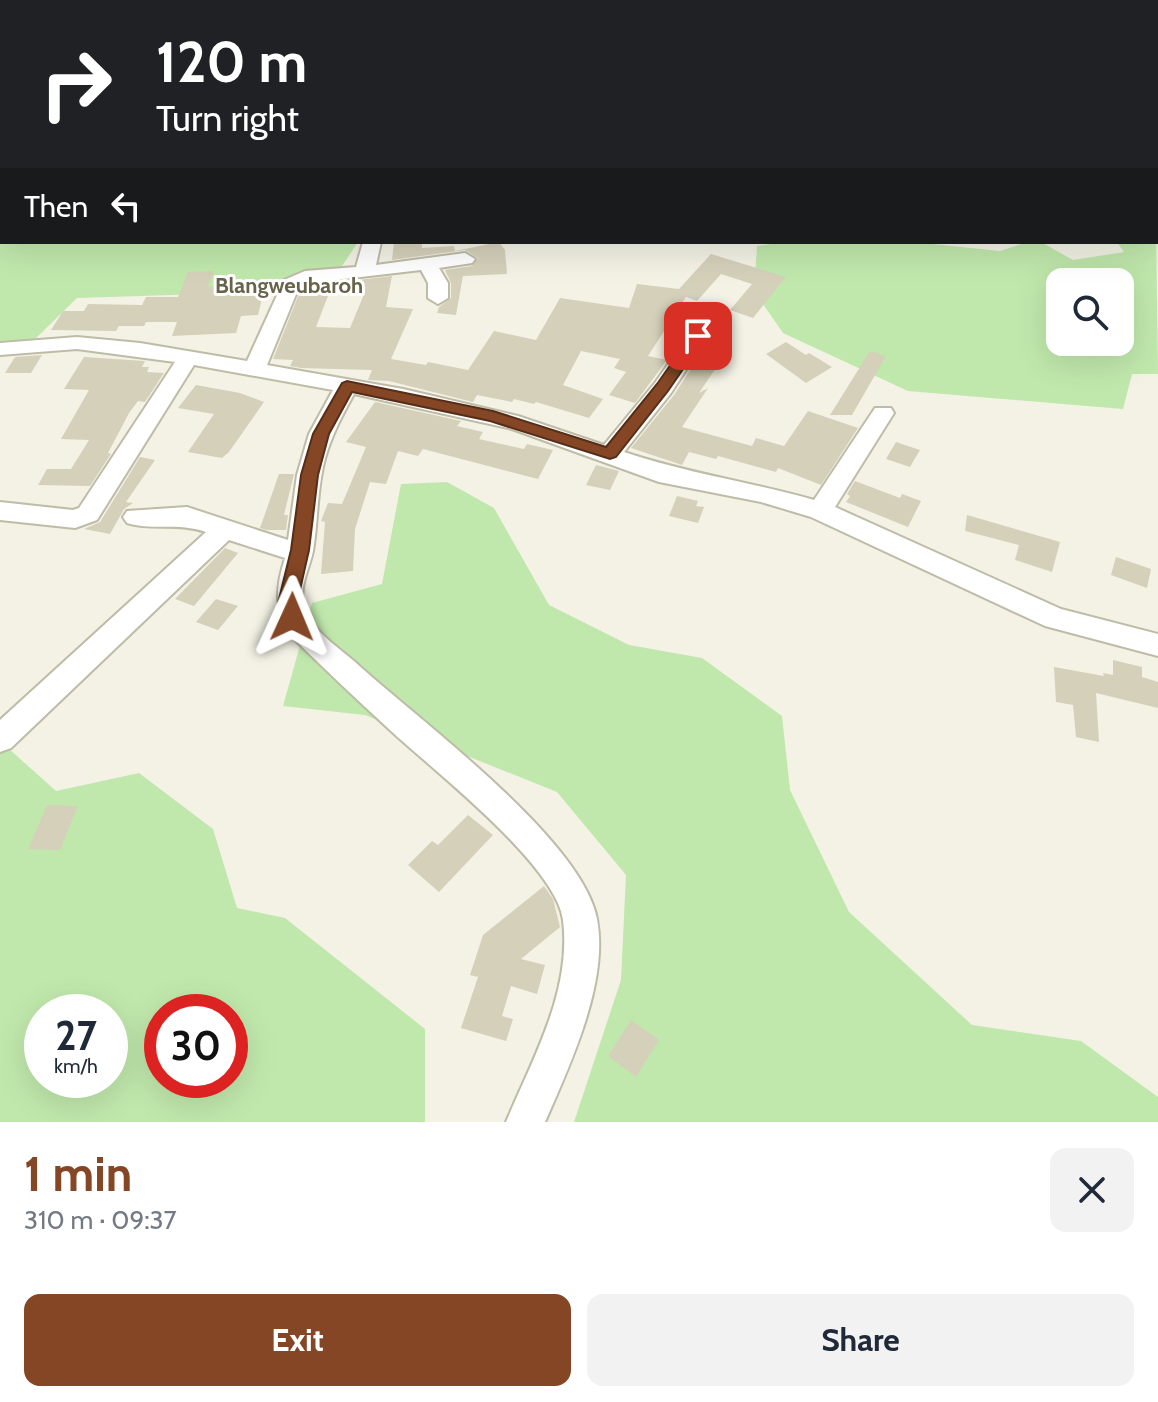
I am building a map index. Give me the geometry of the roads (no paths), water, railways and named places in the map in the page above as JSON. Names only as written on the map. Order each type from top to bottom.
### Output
[{"type":"street","points":[[364,272],[371,244]]},
{"type":"street","points":[[254,370],[279,305],[294,280],[428,266],[465,259]]},
{"type":"street","points":[[428,266],[438,283],[438,298]]},
{"type":"street","points":[[610,453],[663,388],[708,321]]},
{"type":"street","points":[[0,349],[47,344],[105,344],[347,386],[493,416],[610,453],[668,476],[762,494],[820,511],[1055,618],[1158,645]]},
{"type":"street","points":[[0,511],[75,519],[88,514],[96,507],[188,358]]},
{"type":"street","points":[[347,386],[321,434],[309,475],[300,550],[287,603],[292,617],[313,640],[517,828],[570,890],[580,915],[582,940],[577,977],[545,1080],[525,1122]]},
{"type":"street","points":[[820,511],[883,413]]},
{"type":"street","points":[[136,517],[187,516],[288,550],[300,550]]},
{"type":"street","points":[[0,739],[225,529]]},
{"type":"district","name":"Blangweubaroh","points":[[289,285]]}]
